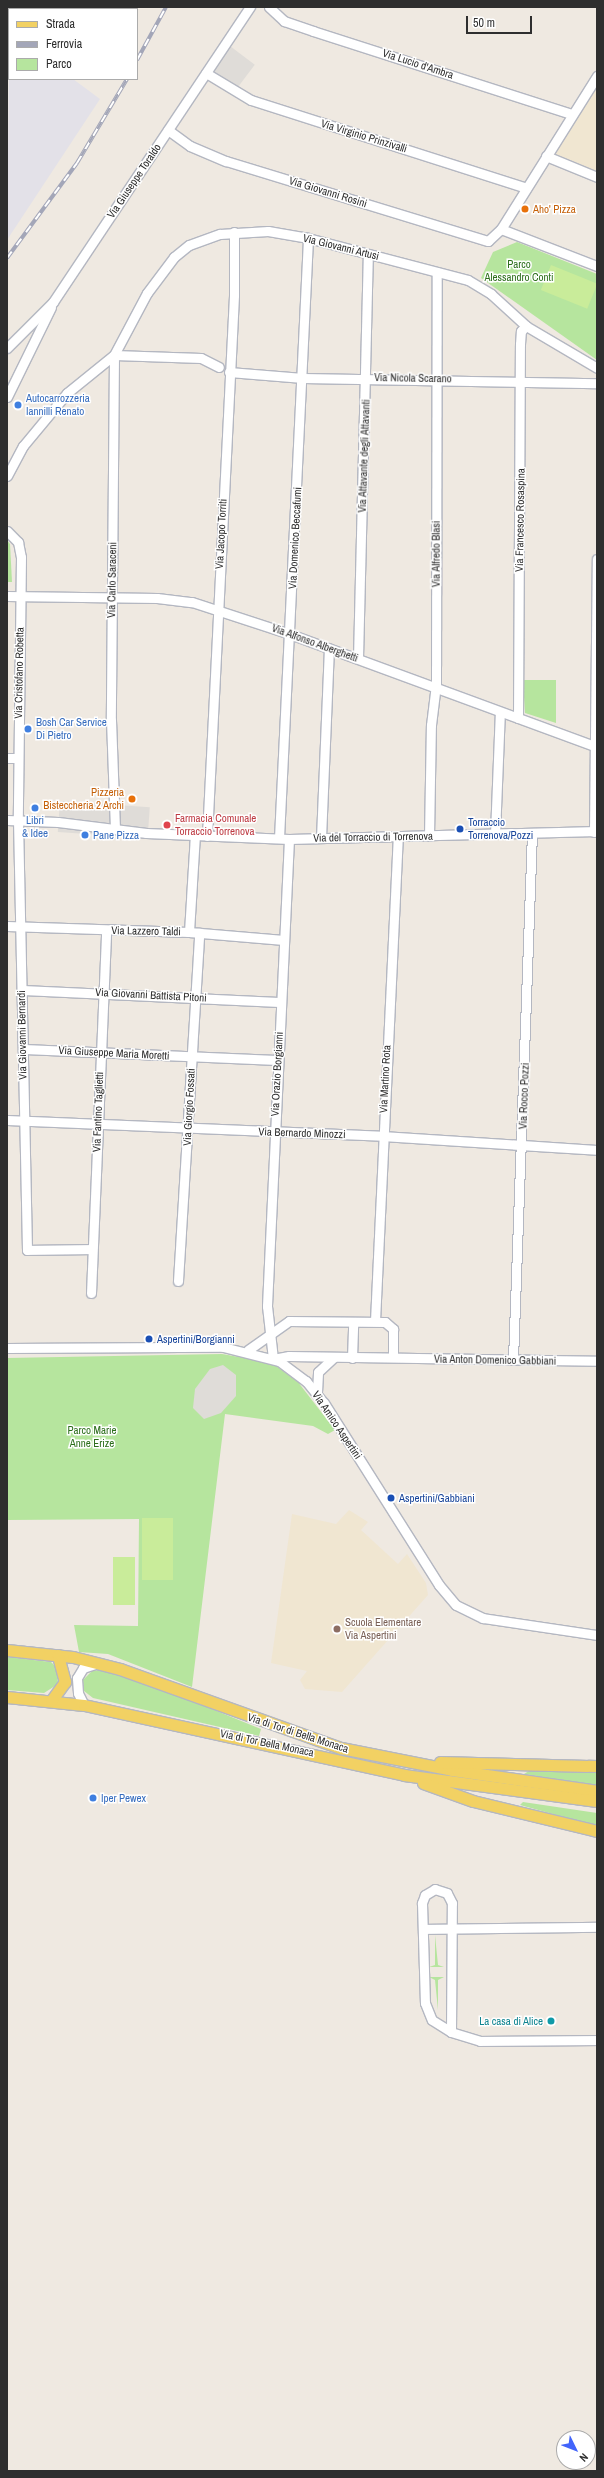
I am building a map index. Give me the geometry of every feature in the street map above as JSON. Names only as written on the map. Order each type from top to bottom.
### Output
[{"type":"main road","name":"Via di Tor di Bella Monaca","points":[[7,1650],[58,1655],[98,1663],[271,1726],[341,1748],[399,1761],[597,1791]]},
{"type":"main road","points":[[51,1701],[64,1682],[58,1655]]},
{"type":"main road","name":"Via di Tor Bella Monaca","points":[[7,1697],[84,1705],[404,1776],[597,1801]]},
{"type":"main road","points":[[399,1761],[597,1766]]},
{"type":"main road","points":[[404,1776],[473,1801],[597,1830]]},
{"type":"street","name":"Via Giuseppe Toraldo","points":[[7,348],[53,302],[250,7]]},
{"type":"street","name":"Via Lucio d'Ambra","points":[[269,7],[284,21],[571,114]]},
{"type":"street","name":"Via Virginio Prinzivalli","points":[[206,73],[251,100],[526,188]]},
{"type":"street","points":[[597,77],[571,114],[501,229],[597,266]]},
{"type":"street","name":"Via Giovanni Rosini","points":[[168,130],[190,146],[226,161],[483,240],[494,239],[501,229]]},
{"type":"street","points":[[546,156],[597,177]]},
{"type":"street","name":"Via Giovanni Artusi","points":[[7,476],[23,446],[67,393],[114,355],[147,293],[174,257],[202,239],[234,232],[268,231],[308,238],[477,284],[526,326],[597,368]]},
{"type":"street","name":"Via Jacopo Torriti","points":[[207,836],[229,372],[234,232]]},
{"type":"street","name":"Via Domenico Beccafumi","points":[[284,839],[290,634],[303,378],[308,238]]},
{"type":"street","name":"Via Attavante degli Attavanti","points":[[358,658],[368,254]]},
{"type":"street","name":"Via Alfredo Blasi","points":[[429,836],[431,725],[436,687],[437,272]]},
{"type":"street","points":[[7,397],[53,302]]},
{"type":"street","name":"Via Francesco Rosaspina","points":[[518,718],[521,379],[520,338],[526,326]]},
{"type":"street","points":[[114,355],[201,358],[219,367]]},
{"type":"street","name":"Via Carlo Saraceni","points":[[114,355],[111,720],[115,829]]},
{"type":"street","name":"Via Nicola Scarano","points":[[229,372],[303,378],[521,379],[597,383]]},
{"type":"street","name":"Via Cristofano Robetta","points":[[7,531],[16,540],[21,551],[18,820]]},
{"type":"street","points":[[596,832],[597,559]]},
{"type":"street","name":"Via Alfonso Alberghetti","points":[[7,596],[176,599],[217,609],[358,658],[597,747]]},
{"type":"street","points":[[321,838],[329,648]]},
{"type":"street","points":[[495,834],[500,712]]},
{"type":"street","points":[[7,758],[18,758]]},
{"type":"street","points":[[7,820],[18,820]]},
{"type":"street","name":"Via del Torraccio di Torrenova","points":[[18,820],[58,822],[149,833],[284,839],[596,832]]},
{"type":"street","name":"Via Giovanni Bernardi","points":[[18,820],[27,1250],[91,1249]]},
{"type":"street","name":"Via Rocco Pozzi","points":[[513,1360],[522,1145],[532,833]]},
{"type":"street","points":[[189,932],[195,835]]},
{"type":"street","name":"Via Martino Rota","points":[[375,1322],[382,1136],[398,837]]},
{"type":"street","name":"Via Orazio Borgianni","points":[[273,1359],[271,1332],[266,1306],[284,940],[284,839]]},
{"type":"street","name":"Via Lazzero Taldi","points":[[7,926],[189,932],[284,940]]},
{"type":"street","name":"Via Fantino Taglietti","points":[[91,1293],[91,1249],[106,930]]},
{"type":"street","name":"Via Giorgio Fossati","points":[[178,1280],[199,933]]},
{"type":"street","name":"Via Giovanni Battista Pitoni","points":[[22,990],[280,1002]]},
{"type":"street","name":"Via Giuseppe Maria Moretti","points":[[23,1049],[278,1060]]},
{"type":"street","name":"Via Bernardo Minozzi","points":[[7,1120],[382,1136],[597,1150]]},
{"type":"street","points":[[248,1350],[271,1332],[289,1321],[375,1322],[388,1323],[393,1328],[393,1357]]},
{"type":"street","points":[[352,1358],[353,1322]]},
{"type":"street","name":"Via Amico Aspertini","points":[[7,1348],[217,1346],[248,1350],[273,1359],[296,1373],[317,1392],[439,1585],[456,1605],[483,1618],[597,1635]]},
{"type":"street","name":"Via Anton Domenico Gabbiani","points":[[273,1359],[284,1356],[334,1358],[393,1357],[597,1361]]},
{"type":"street","points":[[317,1392],[318,1372],[334,1358]]},
{"type":"street","points":[[84,1705],[78,1693],[77,1678],[83,1668],[98,1663]]},
{"type":"street","points":[[451,2032],[451,1898],[437,1889],[423,1897],[426,2008],[432,2020],[451,2032],[482,2041],[597,2040]]},
{"type":"street","points":[[423,1929],[597,1927]]},
{"type":"shaded area","points":[[226,43],[255,65],[233,93],[204,72]]},
{"type":"shaded area","points":[[597,77],[597,177],[546,156]]},
{"type":"shaded area","points":[[9,80],[74,80],[100,99],[7,240]]},
{"type":"shaded area","points":[[60,801],[150,807],[148,838],[58,832]]},
{"type":"shaded area","points":[[223,1365],[236,1375],[236,1396],[221,1413],[204,1419],[193,1408],[195,1389],[210,1369]]},
{"type":"shaded area","name":"Scuola Elementare Via Aspertini","points":[[349,1510],[368,1522],[361,1530],[398,1564],[407,1554],[426,1583],[428,1595],[342,1692],[305,1689],[300,1680],[307,1671],[271,1663],[292,1514],[336,1524]]},
{"type":"green space","name":"Parco Alessandro Conti","points":[[517,242],[597,274],[597,360],[481,278],[493,252]]},
{"type":"green space","points":[[551,265],[597,284],[587,309],[541,290]]},
{"type":"green space","points":[[7,540],[10,544],[12,582],[7,582]]},
{"type":"green space","points":[[523,680],[556,680],[556,723],[525,713]]},
{"type":"green space","name":"Parco Marie Anne Erize","points":[[222,1354],[272,1363],[298,1382],[335,1430],[328,1434],[313,1426],[225,1414],[192,1687],[108,1654],[79,1652],[74,1625],[138,1626],[139,1519],[7,1520],[7,1358]]},
{"type":"green space","points":[[142,1518],[173,1518],[173,1580],[142,1580]]},
{"type":"green space","points":[[113,1557],[135,1557],[135,1605],[113,1605]]},
{"type":"green space","points":[[7,1657],[51,1662],[57,1668],[58,1684],[44,1693],[7,1690]]},
{"type":"green space","points":[[101,1670],[175,1694],[261,1729],[259,1736],[93,1698],[84,1691],[83,1680],[92,1671]]},
{"type":"green space","points":[[529,1771],[597,1772],[597,1785],[524,1774]]},
{"type":"green space","points":[[523,1802],[597,1813],[597,1826],[520,1805]]},
{"type":"green space","points":[[435,1935],[438,1965],[444,1967],[429,1967],[435,1965]]},
{"type":"green space","points":[[429,1977],[444,1977],[438,1980],[438,2010],[435,1980]]},
{"type":"railway","points":[[138,58],[166,7]]},
{"type":"railway","points":[[7,258],[77,163],[126,80]]},
{"type":"place","name":"Aho' Pizza","points":[[525,209]]},
{"type":"place","name":"Autocarrozzeria Iannilli Renato","points":[[18,405]]},
{"type":"place","name":"Bosh Car Service Di Pietro","points":[[28,729]]},
{"type":"place","name":"Pizzeria Bisteccheria 2 Archi","points":[[132,799]]},
{"type":"place","name":"Libri & Idee","points":[[35,808]]},
{"type":"place","name":"Farmacia Comunale Torraccio Torrenova","points":[[167,825]]},
{"type":"place","name":"Torraccio Torrenova/Pozzi","points":[[460,829]]},
{"type":"place","name":"Pane Pizza","points":[[85,835]]},
{"type":"place","name":"Aspertini/Borgianni","points":[[149,1339]]},
{"type":"place","name":"Aspertini/Gabbiani","points":[[391,1498]]},
{"type":"place","name":"Scuola Elementare Via Aspertini","points":[[337,1629]]},
{"type":"place","name":"Iper Pewex","points":[[93,1798]]},
{"type":"place","name":"La casa di Alice","points":[[551,2021]]}]
